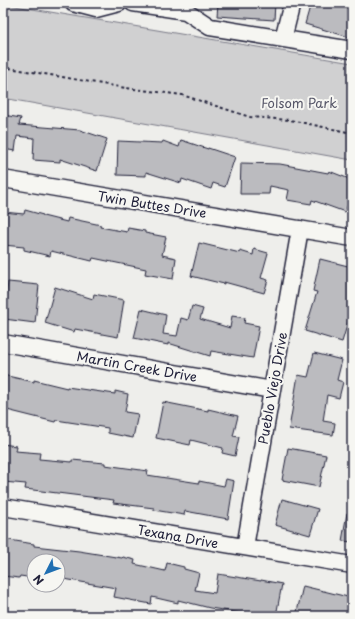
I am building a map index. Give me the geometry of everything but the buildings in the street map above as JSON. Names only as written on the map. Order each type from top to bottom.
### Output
[{"type":"street","points":[[73,3],[96,9],[119,3]]},
{"type":"street","points":[[133,3],[186,11],[210,27],[352,50]]},
{"type":"street","points":[[283,39],[292,3]]},
{"type":"street","name":"Twin Buttes Drive","points":[[3,180],[352,238]]},
{"type":"street","name":"Pueblo Viejo Drive","points":[[246,547],[300,229]]},
{"type":"street","name":"Martin Creek Drive","points":[[3,343],[272,390]]},
{"type":"street","name":"Texana Drive","points":[[3,507],[352,565]]},
{"type":"path","points":[[3,67],[126,88],[182,95],[250,117],[290,120],[352,133]]},
{"type":"green space","name":"Folsom Park","points":[[3,4],[352,63],[352,160],[3,98]]}]
